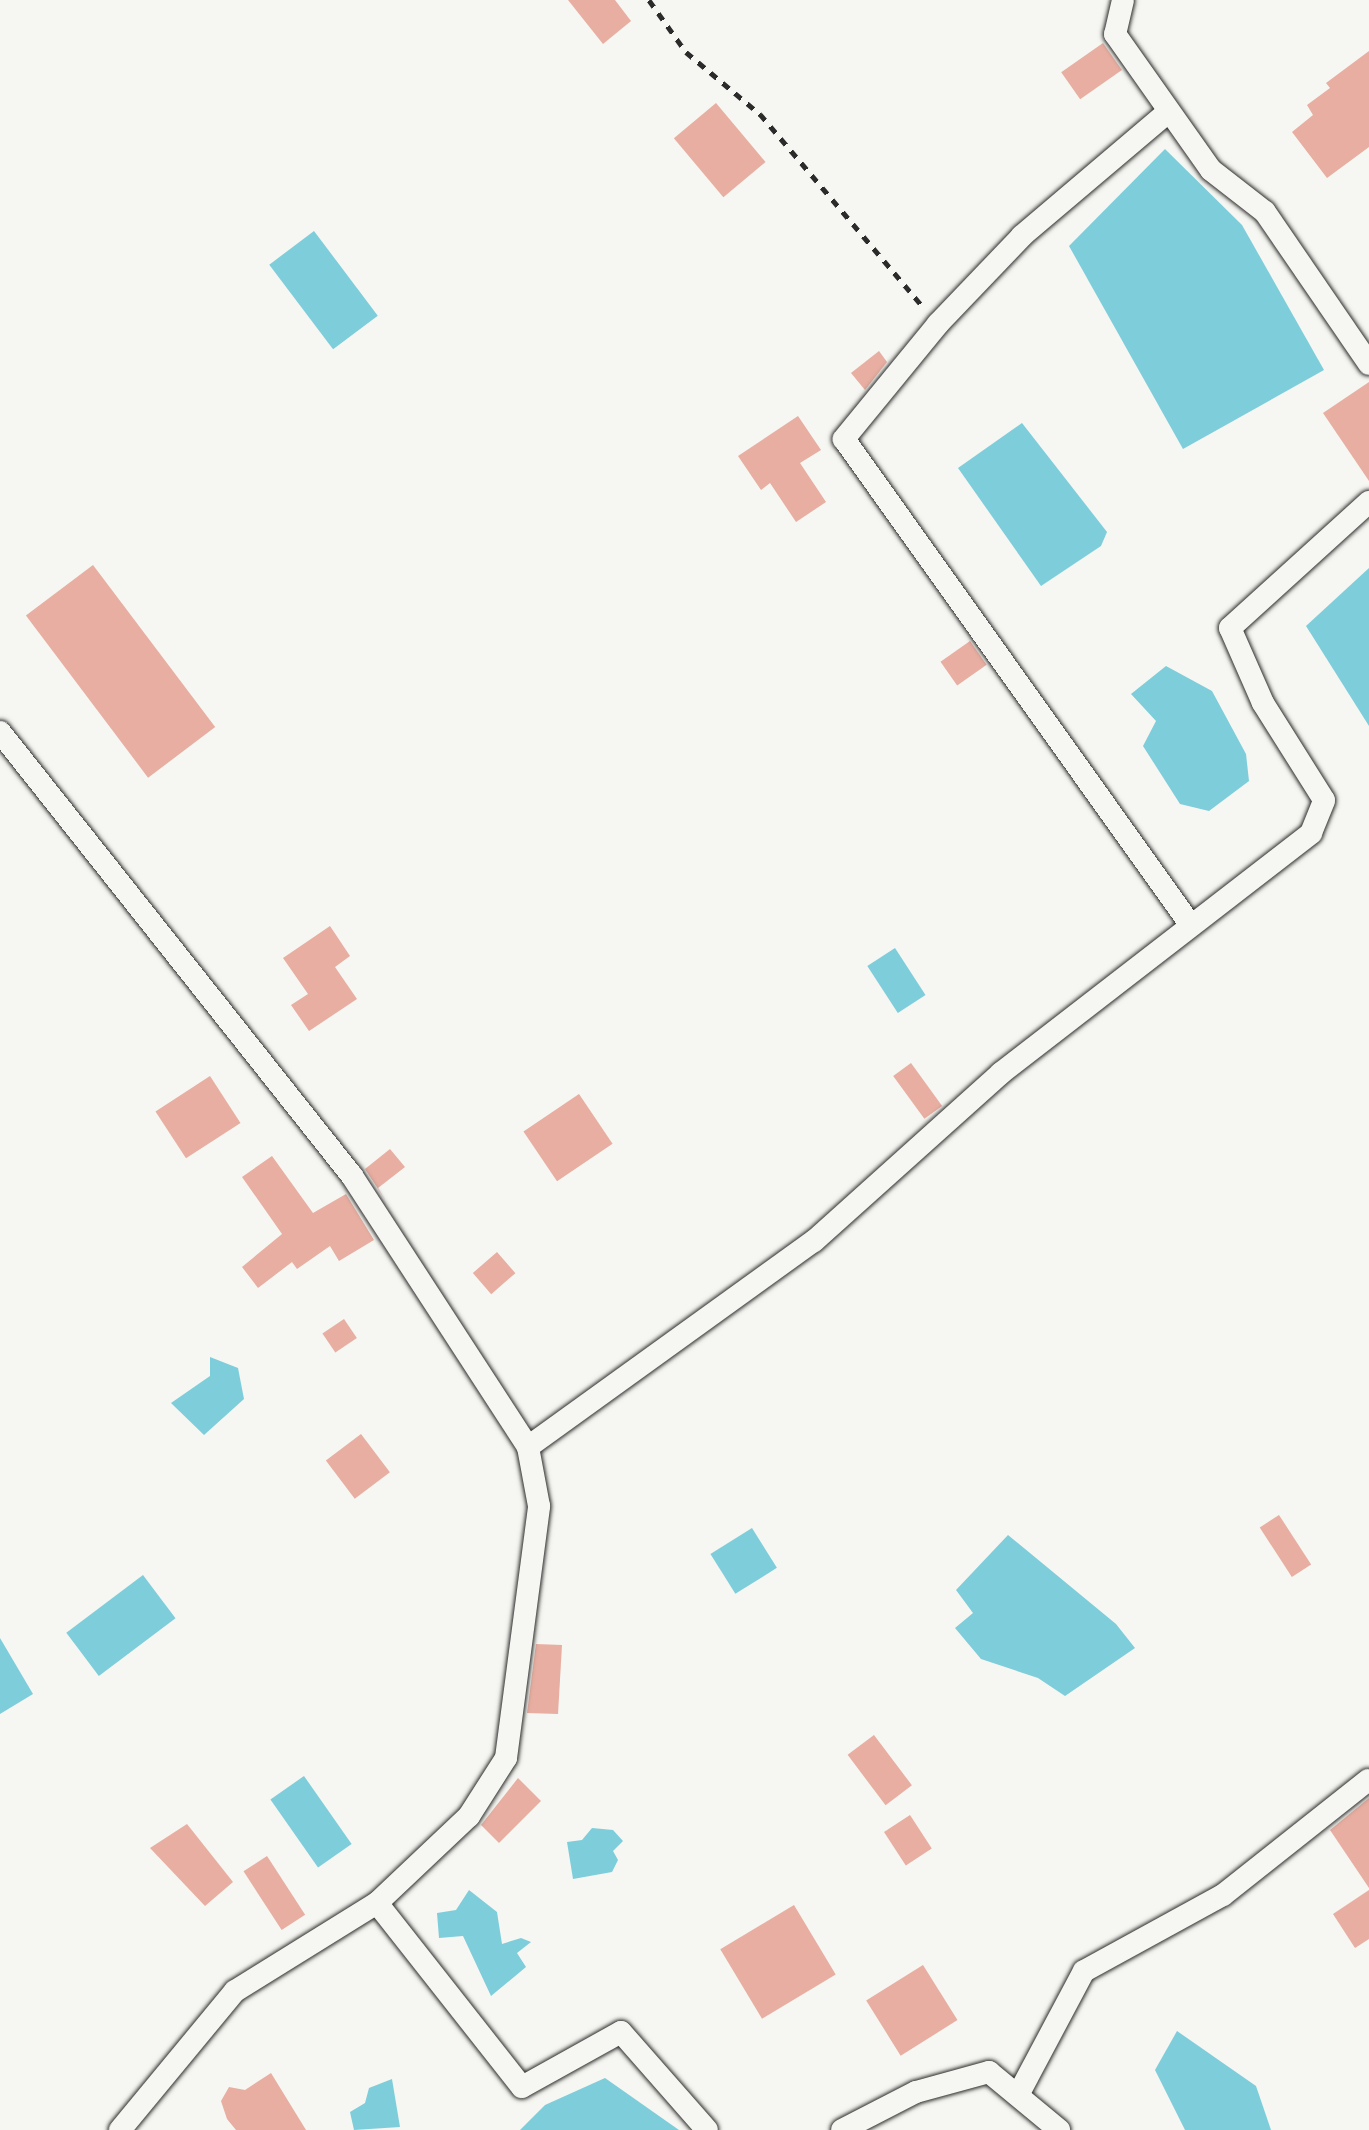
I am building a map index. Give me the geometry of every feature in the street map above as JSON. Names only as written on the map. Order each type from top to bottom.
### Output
[{"type":"street","points":[[1123,0],[1115,34],[1210,170],[1265,212],[1369,364]]},
{"type":"street","points":[[1168,112],[1022,236],[938,324],[844,439],[1190,924]]},
{"type":"street","points":[[528,1447],[814,1241],[1001,1074],[1311,833],[1324,800],[1263,702],[1230,628],[1369,502]]},
{"type":"street","points":[[0,732],[352,1176],[528,1447],[539,1506],[506,1758],[469,1816],[377,1903],[235,1991],[120,2130]]},
{"type":"street","points":[[1018,2095],[1084,1972],[1223,1896],[1368,1780]]},
{"type":"street","points":[[377,1903],[522,2087],[621,2032],[707,2130]]},
{"type":"street","points":[[842,2130],[916,2092],[988,2072],[1060,2130]]},
{"type":"path","points":[[649,0],[686,52],[760,114],[938,324]]},
{"type":"water","points":[[1165,149],[1242,225],[1324,370],[1183,449],[1069,246]]},
{"type":"water","points":[[314,231],[378,316],[333,349],[269,265]]},
{"type":"water","points":[[1022,423],[1107,532],[1101,546],[1041,586],[958,468]]},
{"type":"water","points":[[1369,568],[1369,726],[1306,626]]},
{"type":"water","points":[[1166,666],[1212,691],[1246,754],[1249,781],[1209,811],[1180,804],[1143,746],[1156,721],[1131,694]]},
{"type":"water","points":[[895,948],[925,995],[898,1013],[867,966]]},
{"type":"water","points":[[210,1357],[238,1368],[244,1399],[204,1435],[171,1403],[210,1376]]},
{"type":"water","points":[[752,1528],[777,1568],[735,1594],[710,1554]]},
{"type":"water","points":[[1008,1535],[1116,1624],[1135,1648],[1065,1696],[1038,1678],[981,1659],[955,1628],[973,1613],[956,1590]]},
{"type":"water","points":[[143,1575],[175,1618],[99,1676],[66,1633]]},
{"type":"water","points":[[0,1638],[33,1694],[0,1714]]},
{"type":"water","points":[[304,1776],[352,1844],[318,1868],[270,1800]]},
{"type":"water","points":[[592,1828],[613,1830],[623,1841],[613,1851],[618,1860],[612,1872],[573,1879],[567,1842],[582,1840]]},
{"type":"water","points":[[469,1890],[497,1912],[502,1944],[521,1938],[531,1942],[517,1953],[526,1967],[491,1996],[463,1936],[439,1938],[437,1913],[456,1910]]},
{"type":"water","points":[[1177,2031],[1256,2086],[1271,2130],[1185,2130],[1155,2070]]},
{"type":"water","points":[[605,2078],[679,2130],[520,2130],[545,2105]]},
{"type":"water","points":[[392,2079],[400,2127],[354,2130],[350,2112],[365,2103],[369,2088]]},
{"type":"building","points":[[568,0],[615,0],[631,21],[603,44]]},
{"type":"building","points":[[1103,43],[1122,70],[1080,99],[1061,72]]},
{"type":"building","points":[[1369,51],[1369,147],[1327,178],[1292,132],[1313,115],[1307,105],[1330,88],[1326,83]]},
{"type":"building","points":[[716,103],[765,162],[723,197],[674,138]]},
{"type":"building","points":[[879,351],[887,362],[865,390],[851,373]]},
{"type":"building","points":[[1369,382],[1369,481],[1323,413]]},
{"type":"building","points":[[798,416],[821,450],[800,463],[826,502],[796,522],[770,483],[761,490],[738,456]]},
{"type":"building","points":[[93,565],[215,727],[148,778],[26,616]]},
{"type":"building","points":[[970,641],[987,665],[957,685],[941,662]]},
{"type":"building","points":[[330,926],[350,956],[335,967],[357,999],[309,1031],[291,1005],[308,994],[283,958]]},
{"type":"building","points":[[911,1063],[942,1106],[924,1119],[893,1076]]},
{"type":"building","points":[[210,1076],[240,1123],[186,1158],[155,1111]]},
{"type":"building","points":[[579,1094],[613,1144],[557,1181],[523,1131]]},
{"type":"building","points":[[390,1149],[405,1167],[378,1188],[386,1201],[365,1169]]},
{"type":"building","points":[[272,1156],[313,1213],[346,1194],[374,1240],[339,1261],[330,1246],[297,1269],[292,1262],[258,1288],[242,1267],[282,1234],[242,1177]]},
{"type":"building","points":[[497,1252],[515,1273],[491,1294],[473,1273]]},
{"type":"building","points":[[344,1319],[357,1338],[335,1353],[322,1334]]},
{"type":"building","points":[[361,1434],[390,1472],[355,1499],[326,1460]]},
{"type":"building","points":[[1279,1515],[1311,1564],[1292,1577],[1260,1528]]},
{"type":"building","points":[[536,1644],[562,1645],[558,1714],[527,1713]]},
{"type":"building","points":[[874,1735],[912,1785],[886,1805],[848,1755]]},
{"type":"building","points":[[518,1778],[541,1801],[499,1843],[481,1825]]},
{"type":"building","points":[[1369,1798],[1369,1888],[1330,1830]]},
{"type":"building","points":[[910,1815],[932,1849],[906,1865],[884,1832]]},
{"type":"building","points":[[187,1824],[233,1882],[205,1906],[150,1848]]},
{"type":"building","points":[[267,1856],[305,1915],[282,1930],[244,1871]]},
{"type":"building","points":[[1369,1890],[1369,1939],[1355,1948],[1333,1914]]},
{"type":"building","points":[[794,1905],[836,1974],[762,2019],[720,1949]]},
{"type":"building","points":[[923,1965],[957,2020],[901,2056],[866,2001]]},
{"type":"building","points":[[271,2073],[306,2130],[236,2130],[221,2101],[229,2087],[245,2090]]}]
